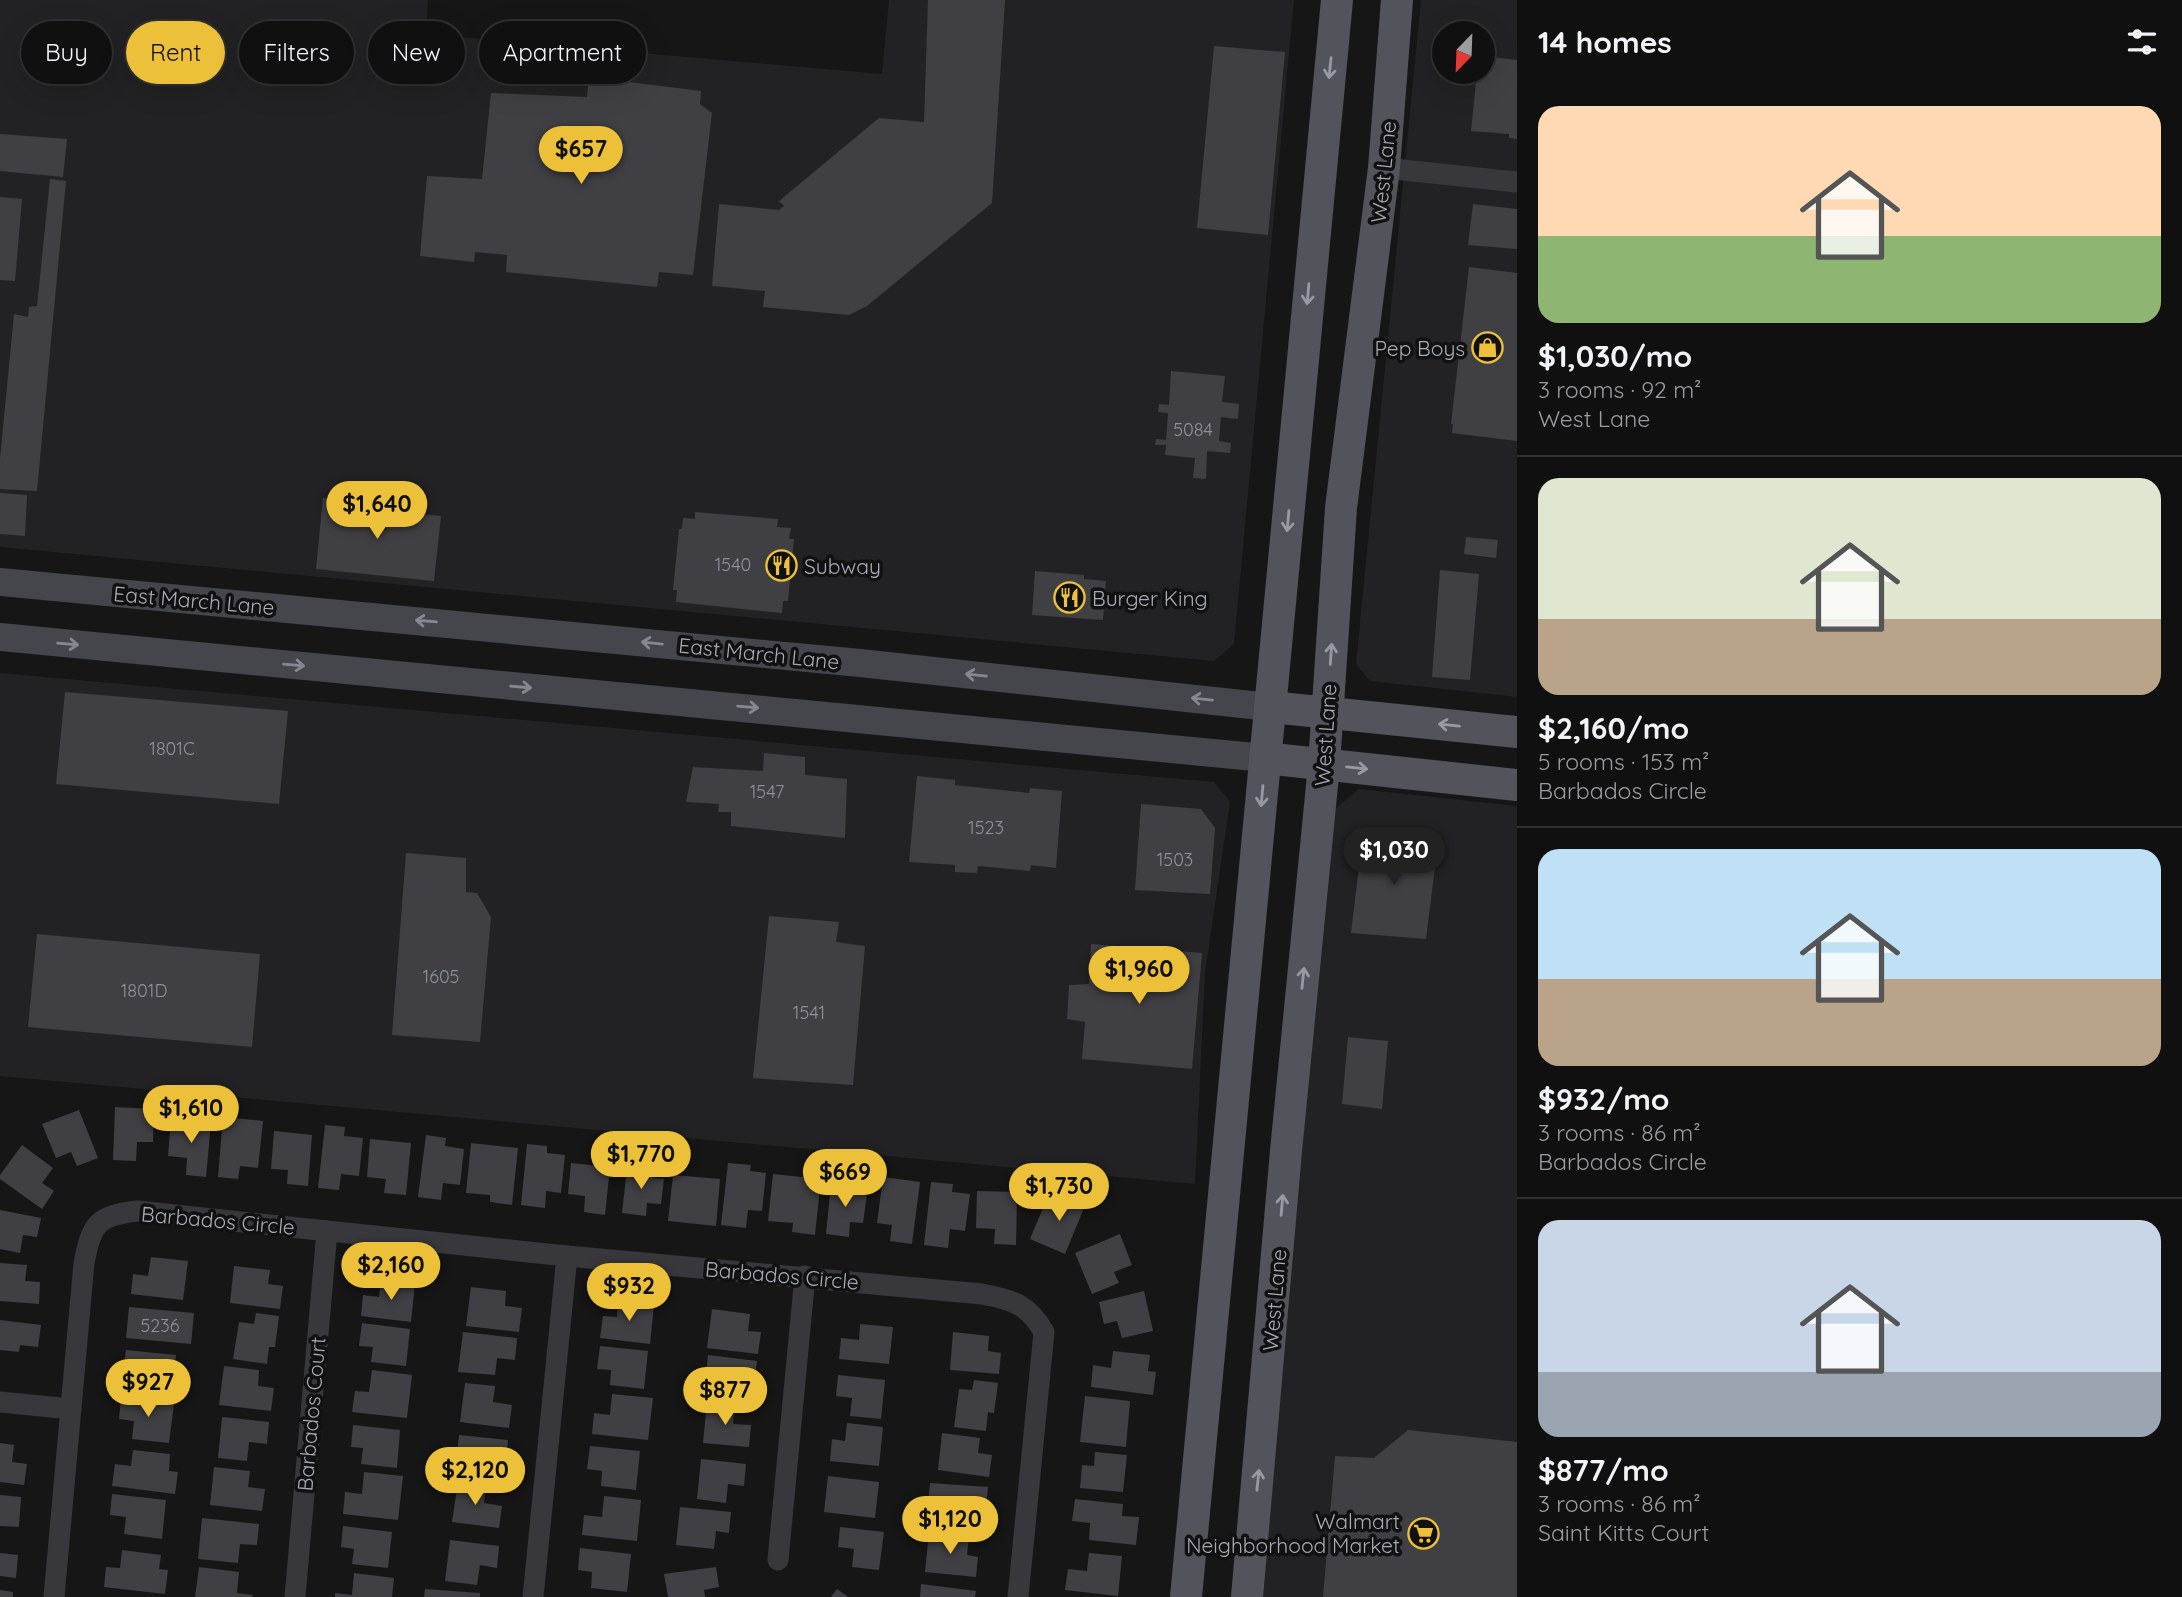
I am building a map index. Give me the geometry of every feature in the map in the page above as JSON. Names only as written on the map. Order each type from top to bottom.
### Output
[{"type":"main road","points":[[1186,1597],[1337,0]]},
{"type":"main road","name":"West Lane","points":[[1247,1597],[1324,765],[1341,508],[1384,168],[1398,0]]},
{"type":"main road","name":"East March Lane","points":[[0,582],[846,662],[1517,732]]},
{"type":"main road","points":[[0,638],[881,718],[1517,785]]},
{"type":"street","points":[[1384,168],[1517,182]]},
{"type":"street","name":"Barbados Circle","points":[[54,1597],[88,1242],[97,1224],[113,1214],[137,1211],[567,1256],[805,1276],[982,1294],[1013,1300],[1034,1315],[1044,1332],[1018,1597]]},
{"type":"street","name":"Barbados Court","points":[[295,1597],[327,1231]]},
{"type":"street","points":[[533,1597],[567,1256]]},
{"type":"street","points":[[778,1560],[805,1276]]},
{"type":"street","points":[[0,1402],[71,1409]]},
{"type":"shaded area","points":[[0,0],[428,0],[427,21],[368,21],[368,84],[465,84],[465,37],[479,39],[479,84],[646,84],[646,53],[882,74],[889,0],[1294,0],[1234,644],[1214,661],[0,547]]},
{"type":"shaded area","points":[[1421,0],[1517,0],[1517,697],[1370,681],[1356,664]]},
{"type":"shaded area","points":[[0,673],[1214,782],[1230,802],[1205,973],[1195,1184],[0,1076]]},
{"type":"shaded area","points":[[1359,789],[1517,806],[1517,1597],[1261,1597],[1332,811]]},
{"type":"building","points":[[928,0],[1005,0],[992,203],[867,306],[849,315],[763,307],[765,291],[712,286],[719,204],[779,210],[784,206],[779,201],[879,118],[924,122]]},
{"type":"building","points":[[1214,46],[1285,52],[1268,235],[1197,228]]},
{"type":"building","points":[[1495,57],[1517,60],[1517,139],[1509,138],[1509,134],[1471,131],[1476,84],[1495,84]]},
{"type":"building","points":[[588,84],[645,84],[701,91],[700,104],[712,113],[693,275],[659,272],[657,287],[506,272],[507,255],[475,252],[474,262],[420,256],[427,176],[482,179],[491,93],[587,97]]},
{"type":"building","points":[[0,134],[67,139],[63,177],[0,171]]},
{"type":"building","points":[[50,179],[66,181],[37,491],[0,489],[0,459],[14,314],[28,317],[29,307],[37,306]]},
{"type":"building","points":[[0,197],[22,199],[15,281],[0,280]]},
{"type":"building","points":[[1473,204],[1517,209],[1517,249],[1468,245]]},
{"type":"building","name":"Pep Boys","points":[[1469,267],[1517,273],[1517,441],[1452,433]]},
{"type":"building","points":[[1171,371],[1225,376],[1222,402],[1239,404],[1238,419],[1221,417],[1219,441],[1231,443],[1230,453],[1207,451],[1206,479],[1193,478],[1195,458],[1165,455],[1166,445],[1155,445],[1156,439],[1166,440],[1168,413],[1158,412],[1159,404],[1169,405]]},
{"type":"building","points":[[0,493],[27,495],[25,536],[0,534]]},
{"type":"building","points":[[323,498],[373,502],[372,510],[441,516],[434,581],[316,569]]},
{"type":"building","points":[[695,512],[778,519],[777,527],[791,528],[789,539],[794,539],[788,601],[783,601],[782,613],[676,602],[677,590],[673,590],[679,529],[682,529],[683,518],[695,519]]},
{"type":"building","points":[[1466,537],[1498,540],[1496,558],[1464,554]]},
{"type":"building","points":[[1440,570],[1479,574],[1470,680],[1432,677]]},
{"type":"building","name":"Burger King","points":[[1035,571],[1084,575],[1084,579],[1106,581],[1103,620],[1032,615]]},
{"type":"building","points":[[65,692],[288,711],[279,804],[56,784]]},
{"type":"building","points":[[764,753],[805,757],[805,775],[847,779],[845,838],[731,826],[731,812],[718,812],[719,804],[686,802],[693,767],[763,771]]},
{"type":"building","points":[[917,776],[955,780],[955,785],[1029,793],[1030,788],[1062,791],[1056,868],[1031,865],[1030,871],[978,866],[977,873],[955,872],[955,865],[909,862]]},
{"type":"building","points":[[1141,804],[1201,809],[1215,828],[1210,894],[1135,890]]},
{"type":"building","points":[[1363,833],[1438,843],[1426,939],[1351,933]]},
{"type":"building","points":[[406,853],[466,858],[466,892],[477,893],[491,917],[480,1042],[392,1035]]},
{"type":"building","points":[[769,916],[839,922],[836,942],[865,946],[853,1085],[753,1078]]},
{"type":"building","points":[[37,934],[260,954],[252,1047],[28,1027]]},
{"type":"building","points":[[1091,944],[1202,953],[1192,1069],[1082,1059],[1085,1022],[1067,1019],[1069,985],[1089,984]]},
{"type":"building","points":[[1348,1037],[1388,1041],[1382,1109],[1342,1104]]},
{"type":"building","points":[[115,1107],[154,1109],[153,1142],[137,1142],[136,1161],[113,1160]]},
{"type":"building","points":[[79,1110],[98,1158],[77,1166],[71,1152],[56,1158],[42,1124]]},
{"type":"building","points":[[223,1117],[263,1121],[258,1168],[240,1166],[238,1179],[218,1177]]},
{"type":"building","points":[[171,1119],[211,1123],[206,1177],[186,1175],[187,1158],[168,1156]]},
{"type":"building","points":[[325,1125],[345,1127],[344,1136],[363,1138],[359,1176],[341,1174],[339,1190],[318,1188]]},
{"type":"building","points":[[274,1131],[312,1135],[308,1186],[287,1184],[288,1170],[271,1169]]},
{"type":"building","points":[[426,1135],[446,1138],[445,1146],[464,1149],[460,1185],[443,1183],[441,1200],[418,1197]]},
{"type":"building","points":[[370,1139],[411,1143],[406,1195],[384,1193],[386,1179],[367,1177]]},
{"type":"building","points":[[471,1143],[518,1148],[512,1205],[490,1202],[490,1195],[466,1193]]},
{"type":"building","points":[[527,1144],[547,1146],[547,1153],[565,1155],[561,1193],[546,1191],[545,1208],[521,1205]]},
{"type":"building","points":[[22,1145],[53,1168],[42,1183],[54,1191],[42,1209],[0,1179],[0,1175]]},
{"type":"building","points":[[571,1163],[610,1167],[605,1215],[584,1212],[585,1196],[568,1194]]},
{"type":"building","points":[[728,1163],[751,1165],[750,1171],[766,1173],[762,1211],[748,1210],[746,1228],[721,1225]]},
{"type":"building","points":[[627,1168],[654,1171],[653,1178],[664,1179],[661,1204],[647,1203],[646,1216],[622,1213]]},
{"type":"building","points":[[773,1174],[821,1179],[815,1235],[792,1232],[793,1223],[768,1221]]},
{"type":"building","points":[[673,1175],[720,1179],[716,1226],[668,1221]]},
{"type":"building","points":[[883,1177],[920,1182],[912,1244],[890,1241],[892,1225],[877,1223]]},
{"type":"building","points":[[931,1182],[953,1184],[952,1192],[970,1194],[965,1231],[950,1229],[948,1248],[924,1245]]},
{"type":"building","points":[[831,1183],[854,1185],[853,1193],[867,1194],[863,1223],[850,1222],[849,1237],[826,1234]]},
{"type":"building","points":[[977,1191],[1017,1192],[1016,1245],[994,1244],[995,1229],[976,1228]]},
{"type":"building","points":[[1065,1192],[1087,1201],[1065,1254],[1030,1239],[1046,1201],[1059,1206]]},
{"type":"building","points":[[0,1210],[41,1218],[37,1237],[23,1235],[20,1253],[0,1249]]},
{"type":"building","points":[[1120,1234],[1132,1265],[1114,1272],[1119,1283],[1092,1294],[1075,1253]]},
{"type":"building","points":[[151,1257],[188,1261],[183,1300],[131,1294],[133,1274],[148,1276]]},
{"type":"building","points":[[0,1263],[27,1265],[25,1281],[40,1282],[39,1304],[0,1301]]},
{"type":"building","points":[[234,1266],[270,1270],[268,1284],[283,1286],[280,1309],[230,1303]]},
{"type":"building","points":[[381,1279],[415,1283],[411,1322],[361,1316],[363,1295],[379,1297]]},
{"type":"building","points":[[471,1287],[506,1291],[505,1306],[522,1308],[519,1332],[466,1326]]},
{"type":"building","points":[[1144,1291],[1153,1331],[1122,1338],[1117,1321],[1104,1324],[1099,1302]]},
{"type":"building","points":[[618,1300],[654,1305],[650,1344],[600,1338],[603,1316],[617,1317]]},
{"type":"building","points":[[129,1307],[194,1313],[191,1344],[126,1338]]},
{"type":"building","points":[[712,1309],[750,1314],[748,1331],[761,1332],[758,1354],[707,1348]]},
{"type":"building","points":[[256,1313],[279,1316],[275,1347],[269,1347],[267,1364],[233,1359],[239,1322],[254,1324]]},
{"type":"building","points":[[0,1320],[41,1325],[38,1347],[20,1345],[19,1352],[0,1350]]},
{"type":"building","points":[[362,1323],[410,1329],[406,1366],[371,1362],[373,1347],[359,1346]]},
{"type":"building","points":[[860,1324],[893,1327],[889,1364],[839,1359],[841,1338],[859,1340]]},
{"type":"building","points":[[463,1332],[517,1338],[515,1360],[497,1358],[495,1375],[458,1372]]},
{"type":"building","points":[[953,1332],[989,1336],[988,1351],[1001,1353],[999,1374],[950,1370]]},
{"type":"building","points":[[600,1346],[648,1351],[644,1389],[610,1385],[611,1370],[597,1369]]},
{"type":"building","points":[[126,1350],[176,1355],[173,1386],[122,1381]]},
{"type":"building","points":[[1113,1351],[1150,1355],[1148,1371],[1156,1372],[1153,1395],[1091,1387],[1093,1365],[1111,1368]]},
{"type":"building","points":[[708,1355],[757,1361],[754,1383],[741,1382],[739,1397],[704,1394]]},
{"type":"building","points":[[224,1366],[259,1370],[258,1386],[274,1388],[271,1411],[219,1405]]},
{"type":"building","points":[[372,1370],[412,1375],[407,1418],[352,1412],[355,1391],[369,1392]]},
{"type":"building","points":[[838,1375],[885,1380],[881,1419],[850,1416],[852,1398],[836,1396]]},
{"type":"building","points":[[974,1380],[998,1383],[994,1413],[988,1412],[986,1431],[954,1427],[959,1389],[972,1390]]},
{"type":"building","points":[[465,1383],[495,1386],[493,1402],[512,1405],[509,1428],[460,1422]]},
{"type":"building","points":[[612,1394],[653,1398],[648,1440],[592,1434],[594,1413],[610,1415]]},
{"type":"building","points":[[1085,1396],[1130,1401],[1126,1447],[1080,1442]]},
{"type":"building","points":[[121,1398],[174,1404],[169,1443],[132,1439],[134,1421],[119,1419]]},
{"type":"building","points":[[707,1402],[735,1405],[733,1424],[751,1425],[749,1447],[703,1443]]},
{"type":"building","points":[[222,1417],[269,1422],[267,1444],[249,1442],[247,1461],[218,1458]]},
{"type":"building","points":[[847,1423],[883,1427],[879,1466],[830,1461],[832,1439],[845,1441]]},
{"type":"building","points":[[353,1425],[400,1430],[397,1468],[361,1464],[363,1448],[351,1447]]},
{"type":"building","name":"Walmart Neighborhood Market","points":[[1408,1430],[1517,1442],[1517,1597],[1323,1597],[1335,1456],[1374,1458]]},
{"type":"building","points":[[942,1433],[980,1438],[978,1453],[992,1455],[989,1477],[938,1470]]},
{"type":"building","points":[[459,1435],[508,1440],[506,1462],[493,1460],[491,1476],[455,1473]]},
{"type":"building","points":[[0,1443],[14,1445],[12,1462],[27,1464],[24,1485],[0,1482]]},
{"type":"building","points":[[590,1446],[640,1451],[636,1490],[601,1486],[602,1471],[587,1469]]},
{"type":"building","points":[[133,1450],[170,1454],[169,1471],[178,1472],[175,1494],[112,1486],[115,1464],[131,1466]]},
{"type":"building","points":[[1095,1452],[1127,1455],[1123,1492],[1080,1488],[1082,1465],[1094,1466]]},
{"type":"building","points":[[701,1459],[746,1464],[744,1486],[728,1484],[726,1503],[697,1499]]},
{"type":"building","points":[[214,1467],[250,1471],[248,1487],[265,1489],[262,1511],[210,1505]]},
{"type":"building","points":[[364,1472],[403,1476],[398,1520],[343,1514],[345,1492],[362,1494]]},
{"type":"building","points":[[828,1476],[879,1482],[875,1518],[824,1512]]},
{"type":"building","points":[[458,1482],[486,1487],[484,1503],[502,1506],[499,1528],[452,1522]]},
{"type":"building","points":[[930,1483],[988,1487],[986,1510],[969,1508],[967,1531],[926,1527]]},
{"type":"building","points":[[112,1494],[166,1500],[162,1539],[124,1534],[126,1517],[110,1515]]},
{"type":"building","points":[[0,1495],[21,1497],[19,1527],[0,1526]]},
{"type":"building","points":[[604,1496],[641,1500],[637,1541],[582,1535],[584,1515],[602,1517]]},
{"type":"building","points":[[1075,1499],[1123,1504],[1122,1516],[1139,1517],[1136,1545],[1089,1540],[1090,1523],[1072,1521]]},
{"type":"building","points":[[680,1507],[731,1512],[729,1533],[716,1531],[714,1549],[676,1545]]},
{"type":"building","points":[[202,1518],[259,1524],[257,1545],[240,1544],[238,1563],[198,1559]]},
{"type":"building","points":[[343,1526],[392,1532],[388,1568],[352,1564],[354,1549],[341,1547]]},
{"type":"building","points":[[840,1527],[884,1532],[879,1570],[852,1567],[854,1549],[838,1547]]},
{"type":"building","points":[[929,1532],[969,1537],[967,1555],[978,1557],[976,1577],[925,1572]]},
{"type":"building","points":[[450,1540],[499,1546],[497,1568],[480,1565],[477,1585],[445,1581]]},
{"type":"building","points":[[580,1548],[631,1554],[627,1592],[591,1588],[592,1572],[578,1570]]},
{"type":"building","points":[[122,1550],[161,1555],[159,1569],[168,1570],[165,1594],[104,1587],[106,1567],[120,1568]]},
{"type":"building","points":[[0,1553],[18,1555],[16,1578],[0,1576]]},
{"type":"building","points":[[1089,1553],[1122,1556],[1118,1596],[1065,1590],[1068,1569],[1087,1571]]},
{"type":"building","points":[[199,1567],[239,1572],[237,1593],[253,1595],[252,1597],[195,1597]]},
{"type":"building","points":[[716,1567],[719,1587],[704,1590],[705,1597],[668,1597],[664,1574]]},
{"type":"building","points":[[354,1573],[394,1578],[392,1597],[335,1597],[335,1593],[352,1595]]},
{"type":"building","points":[[921,1584],[976,1591],[975,1597],[920,1597]]},
{"type":"building","points":[[425,1589],[480,1593],[480,1597],[424,1597]]},
{"type":"building","points":[[837,1589],[848,1597],[831,1597]]},
{"type":"building","points":[[0,1590],[13,1592],[13,1597],[0,1597]]},
{"type":"place","name":"Pep Boys","points":[[1488,348]]},
{"type":"place","name":"Subway","points":[[781,566]]},
{"type":"place","name":"Burger King","points":[[1069,598]]},
{"type":"place","name":"Walmart Neighborhood Market","points":[[1423,1533]]}]
